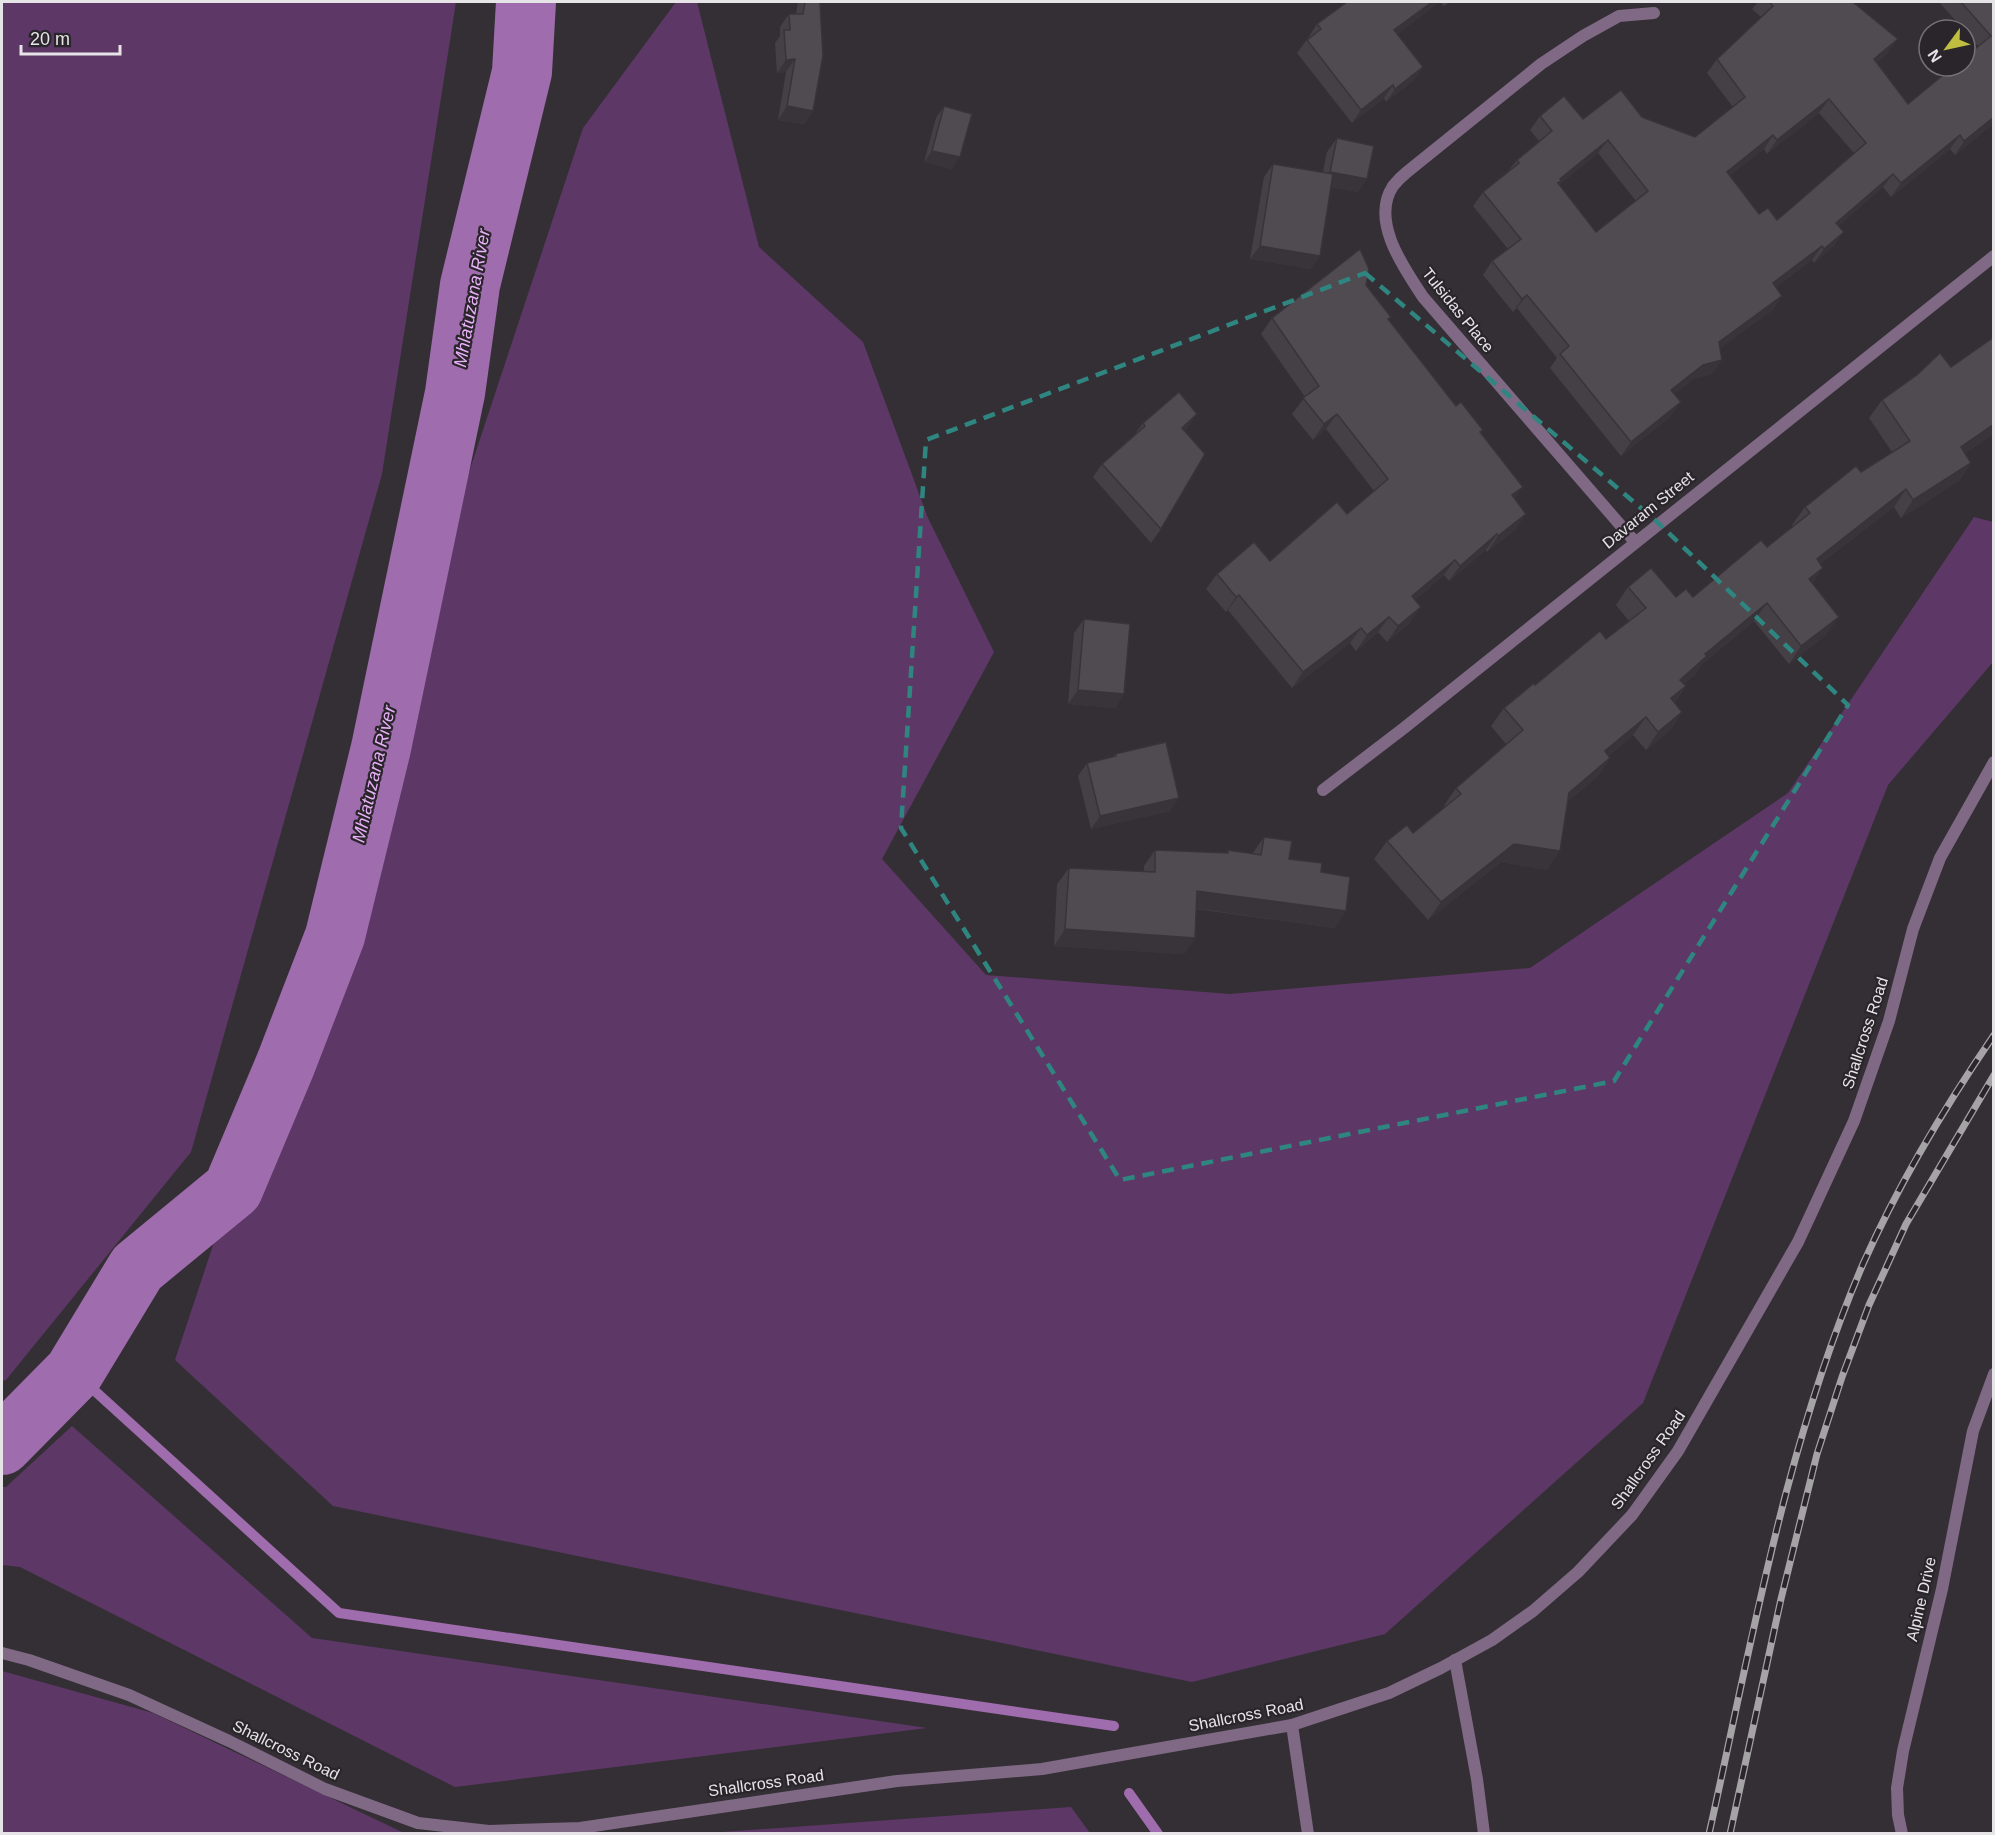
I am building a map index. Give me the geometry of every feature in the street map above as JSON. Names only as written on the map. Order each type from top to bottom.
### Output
[{"type":"street","name":"Tulsidas Place","points":[[1635,542],[1422,297],[1403,267],[1388,235],[1385,208],[1393,186],[1407,172],[1541,64],[1583,36],[1619,16],[1654,13]]},
{"type":"street","name":"Davaram Street","points":[[1323,790],[1404,728],[1994,256]]},
{"type":"street","name":"Shallcross Road","points":[[2,1653],[29,1660],[129,1695],[325,1789],[418,1823],[489,1831],[580,1828],[897,1781],[1042,1769],[1292,1725],[1389,1693],[1492,1640],[1533,1611],[1578,1572],[1632,1515],[1684,1440],[1798,1242],[1854,1120],[1889,1021],[1913,929],[1940,858],[1994,762]]},
{"type":"street","name":"Alpine Drive","points":[[1902,1833],[1898,1815],[1897,1788],[1903,1751],[1942,1588],[1973,1431],[1994,1374]]},
{"type":"street","points":[[1455,1660],[1477,1779],[1484,1833]]},
{"type":"street","points":[[1292,1725],[1308,1833]]},
{"type":"highlighted area","points":[[1365,273],[1655,520],[1848,705],[1614,1081],[1120,1180],[901,828],[926,440]]},
{"type":"shaded area","points":[[2,2],[456,2],[382,474],[191,1152],[6,1380],[2,1381]]},
{"type":"shaded area","points":[[676,2],[697,2],[759,247],[863,342],[928,518],[994,652],[882,859],[986,975],[1230,994],[1530,968],[1788,793],[1974,517],[1993,522],[1993,662],[1888,785],[1643,1403],[1385,1634],[1192,1682],[333,1506],[175,1360],[583,128]]},
{"type":"shaded area","points":[[72,1426],[312,1638],[927,1728],[455,1787],[20,1567],[2,1565],[2,1487],[6,1487]]},
{"type":"shaded area","points":[[2,1671],[153,1713],[404,1833],[2,1833]]},
{"type":"shaded area","points":[[1071,1807],[1090,1833],[709,1833]]},
{"type":"building","points":[[805,2],[820,2],[823,56],[813,111],[787,106],[795,59],[786,60],[784,30],[790,30],[789,14],[803,14]]},
{"type":"building","points":[[1347,2],[1432,2],[1394,30],[1423,67],[1395,89],[1393,85],[1361,110],[1307,40],[1321,29],[1317,24]]},
{"type":"building","points":[[1769,2],[1853,2],[1898,39],[1874,59],[1908,104],[1939,78],[1977,78],[1977,47],[1991,36],[1961,2],[1994,2],[1994,117],[1964,141],[1960,135],[1901,183],[1893,174],[1836,223],[1844,232],[1824,249],[1822,246],[1773,283],[1782,296],[1719,342],[1722,360],[1703,365],[1671,390],[1681,402],[1631,442],[1560,354],[1569,346],[1527,295],[1522,299],[1492,261],[1521,239],[1483,192],[1519,163],[1517,160],[1552,131],[1540,116],[1564,96],[1583,119],[1621,90],[1642,117],[1695,137],[1745,97],[1717,59],[1773,6]],"holes":[[[1829,99],[1866,143],[1777,220],[1768,208],[1759,214],[1727,172],[1773,135],[1777,140]],[[1608,140],[1648,191],[1596,232],[1558,183]]]},
{"type":"building","points":[[944,106],[972,114],[960,157],[932,151]]},
{"type":"building","points":[[1337,138],[1374,146],[1367,179],[1330,172]]},
{"type":"building","points":[[1273,164],[1333,174],[1320,256],[1260,246]]},
{"type":"building","points":[[1360,249],[1369,269],[1366,285],[1391,317],[1388,319],[1456,406],[1461,402],[1483,430],[1480,432],[1523,487],[1512,495],[1526,514],[1498,536],[1497,534],[1460,566],[1455,560],[1412,596],[1421,607],[1398,626],[1389,617],[1367,635],[1361,628],[1303,672],[1239,595],[1236,597],[1217,574],[1254,542],[1270,561],[1337,502],[1347,514],[1388,479],[1337,414],[1324,424],[1303,398],[1319,386],[1272,318]]},
{"type":"building","points":[[1994,337],[1994,424],[1961,447],[1971,463],[1913,500],[1906,489],[1817,559],[1823,568],[1809,579],[1839,617],[1801,646],[1767,603],[1705,654],[1707,656],[1680,680],[1686,686],[1671,698],[1682,712],[1658,732],[1646,717],[1605,751],[1610,758],[1569,793],[1560,851],[1514,844],[1441,902],[1387,841],[1407,825],[1413,833],[1461,794],[1456,788],[1523,730],[1504,708],[1600,631],[1606,639],[1646,608],[1628,587],[1651,568],[1676,597],[1686,589],[1693,597],[1761,540],[1767,547],[1810,513],[1805,507],[1856,466],[1861,472],[1910,441],[1882,400],[1918,374],[1940,353],[1951,367]]},
{"type":"building","points":[[1179,392],[1197,414],[1182,428],[1205,454],[1161,529],[1102,464],[1145,426],[1143,423]]},
{"type":"building","points":[[1084,619],[1130,624],[1124,694],[1078,690]]},
{"type":"building","points":[[1166,742],[1179,798],[1100,816],[1087,763]]},
{"type":"building","points":[[1264,837],[1292,841],[1289,859],[1322,863],[1321,872],[1350,877],[1346,911],[1197,891],[1195,938],[1065,929],[1069,868],[1155,872],[1155,850],[1228,853],[1228,850],[1261,855]]},
{"type":"waterway","name":"Mhlatuzana River","points":[[2,1445],[74,1372],[137,1268],[233,1189],[286,1063],[335,936],[381,748],[455,393],[470,285],[522,72],[526,2]]},
{"type":"waterway","points":[[74,1372],[339,1613],[1114,1726]]},
{"type":"waterway","points":[[1129,1793],[1158,1834]]},
{"type":"railway","points":[[1709,1834],[1756,1617],[1791,1473],[1836,1333],[1863,1264],[1907,1175],[1940,1118],[1994,1035]]},
{"type":"railway","points":[[1730,1834],[1781,1599],[1817,1454],[1842,1377],[1869,1305],[1906,1224],[1994,1075]]}]
